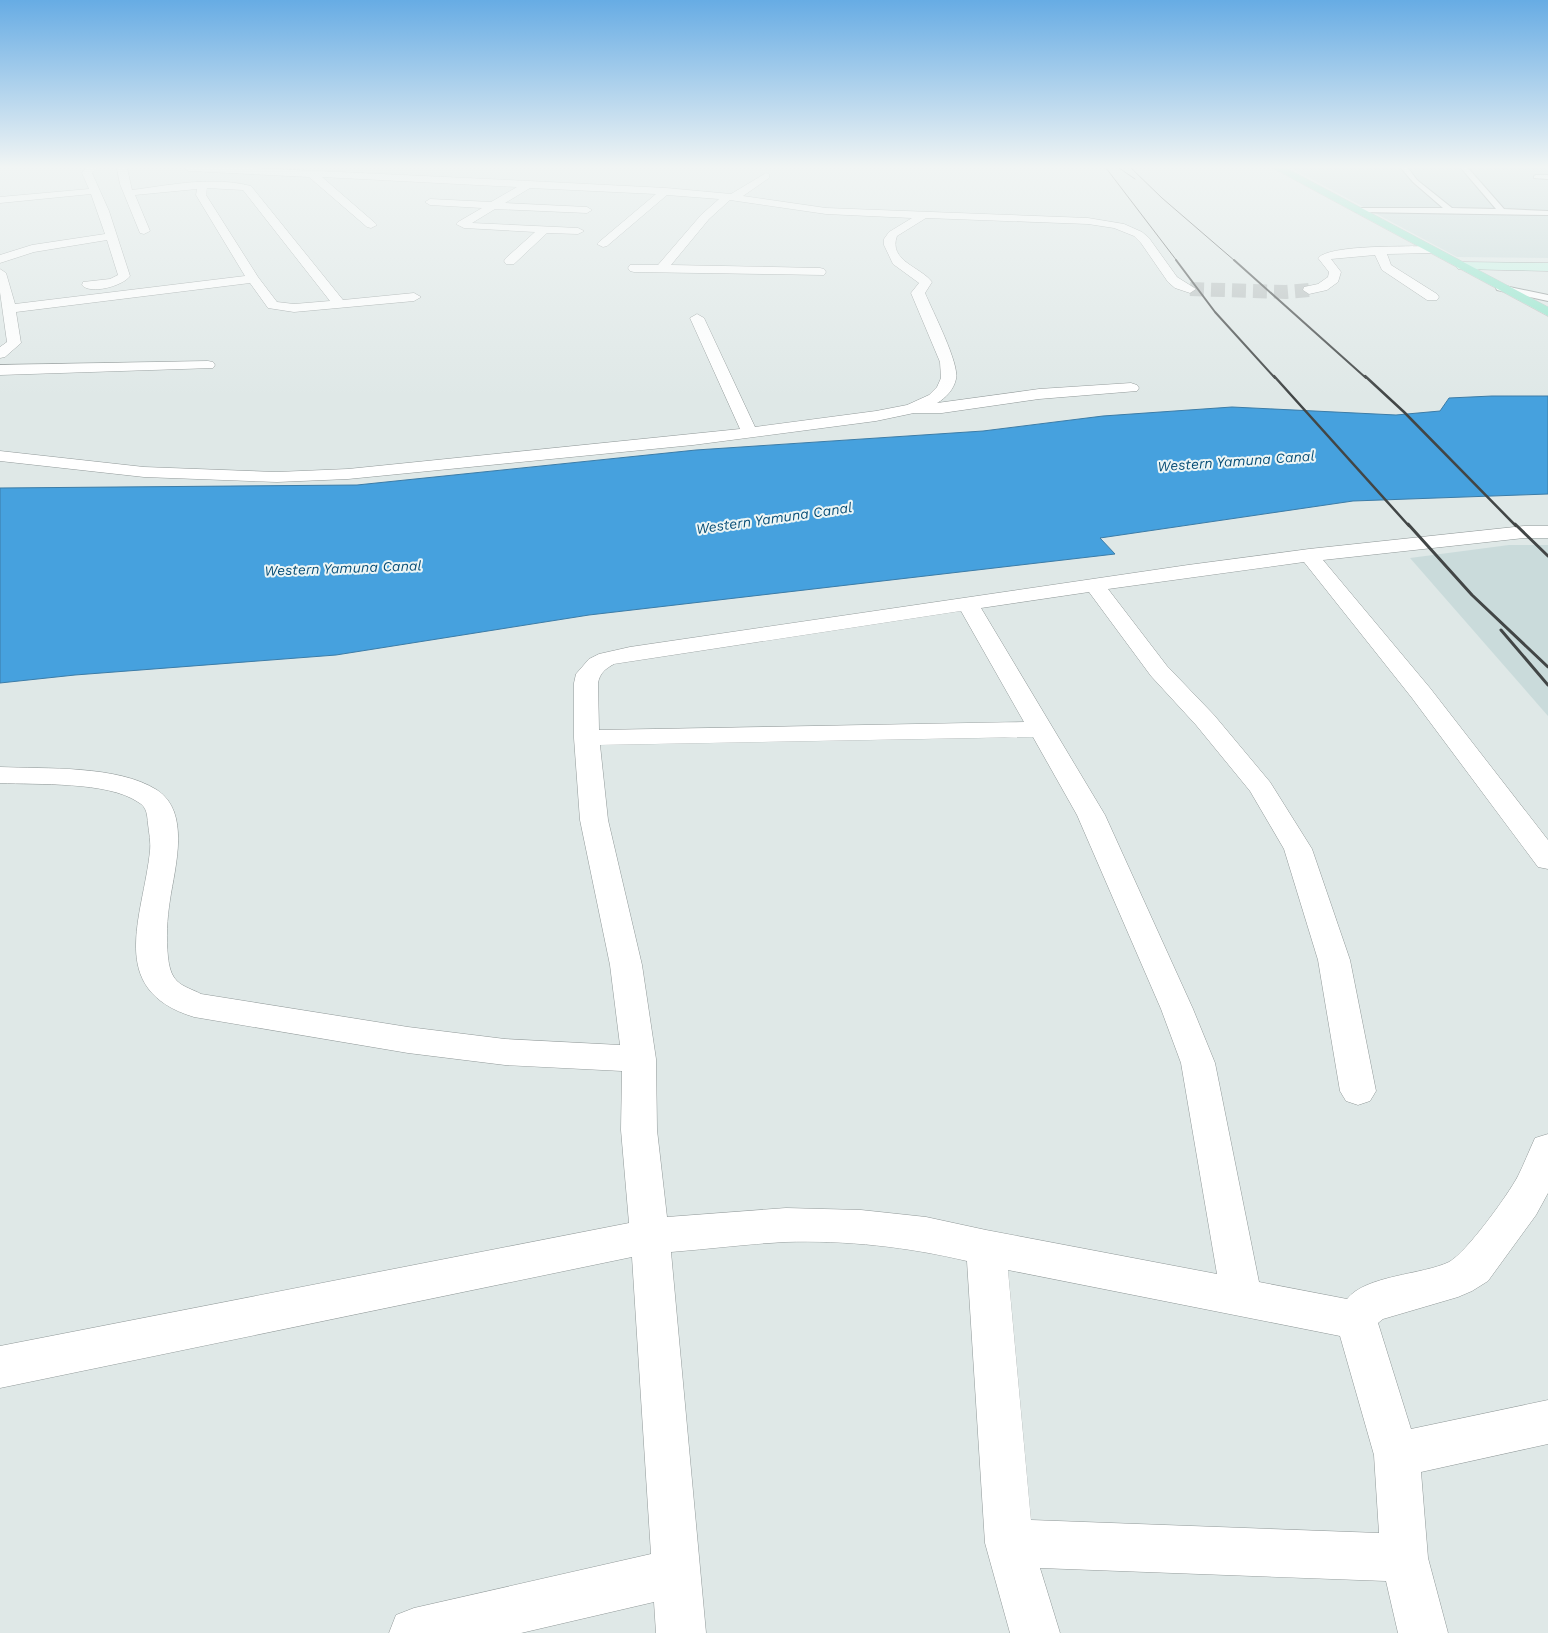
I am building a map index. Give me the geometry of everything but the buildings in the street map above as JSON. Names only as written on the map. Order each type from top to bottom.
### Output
[{"type":"main road","points":[[1420,244],[1548,312]]},
{"type":"street","points":[[0,259],[32,249],[61,244]]},
{"type":"street","points":[[72,287],[110,282],[123,278],[113,244]]},
{"type":"street","points":[[231,244],[270,304],[276,306],[294,308],[414,296]]},
{"type":"street","points":[[292,244],[339,303]]},
{"type":"street","points":[[510,261],[528,244]]},
{"type":"street","points":[[662,268],[682,244]]},
{"type":"street","points":[[890,244],[894,257],[906,269],[926,282],[918,293],[947,362],[949,378],[944,389],[935,398],[911,409]]},
{"type":"street","points":[[1145,244],[1173,282],[1190,289]]},
{"type":"street","points":[[1309,290],[1322,287],[1334,279],[1335,272],[1324,258],[1328,254],[1352,251],[1430,250]]},
{"type":"street","points":[[1380,252],[1386,267],[1432,298]]},
{"type":"street","points":[[1462,266],[1548,266]]},
{"type":"street","points":[[634,268],[820,272]]},
{"type":"street","points":[[0,273],[12,294],[9,309],[14,343],[0,354]]},
{"type":"street","points":[[9,309],[253,279]]},
{"type":"street","points":[[697,318],[750,433]]},
{"type":"street","points":[[0,370],[208,365]]},
{"type":"street","points":[[0,456],[144,472],[278,477],[348,474],[693,440],[876,416],[911,409],[942,408],[1039,394],[1131,388]]},
{"type":"street","points":[[681,1633],[650,1236],[639,1130],[639,1059],[626,965],[594,820],[587,738],[586,683],[588,674],[596,664],[607,659],[662,649],[1094,585],[1309,555],[1524,532],[1548,532]]},
{"type":"street","points":[[1309,555],[1421,693],[1548,860]]},
{"type":"street","points":[[1094,585],[1159,670],[1205,720],[1261,788],[1298,850],[1334,960],[1358,1091]]},
{"type":"street","points":[[968,604],[1091,815],[1169,991],[1198,1063],[1242,1298]]},
{"type":"street","points":[[587,738],[1042,729]]},
{"type":"street","points":[[0,774],[102,780],[129,787],[148,796],[160,808],[165,849],[155,901],[151,938],[154,970],[166,990],[194,1005],[408,1040],[505,1052],[639,1059]]},
{"type":"street","points":[[1356,1320],[1371,1303],[1458,1278],[1474,1268],[1522,1203],[1533,1185],[1548,1149]]},
{"type":"street","points":[[0,1367],[650,1236],[786,1225],[861,1227],[926,1234],[986,1248],[1356,1320]]},
{"type":"street","points":[[986,1248],[1009,1543],[1035,1633]]},
{"type":"street","points":[[1356,1320],[1397,1455],[1404,1558],[1423,1633]]},
{"type":"street","points":[[1397,1455],[1548,1422]]},
{"type":"street","points":[[1009,1543],[1404,1558]]},
{"type":"street","points":[[414,1633],[677,1572]]},
{"type":"lane","points":[[1500,288],[1548,298]]},
{"type":"shaded area","points":[[1433,244],[1548,244],[1548,258],[1457,257]]},
{"type":"shaded area","points":[[1509,545],[1548,545],[1548,716],[1410,558]]},
{"type":"water","name":"Western Yamuna Canal","points":[[1548,396],[1548,494],[1353,501],[1100,538],[1115,554],[589,615],[336,655],[75,675],[0,683],[0,488],[357,485],[696,450],[983,431],[1103,416],[1232,407],[1396,415],[1440,411],[1449,398]]},
{"type":"tunnel","points":[[1190,289],[1286,292],[1309,290]]},
{"type":"railway","points":[[1164,244],[1177,261]]},
{"type":"railway","points":[[1216,244],[1235,261]]},
{"type":"railway","points":[[1176,260],[1215,312],[1275,378]]},
{"type":"railway","points":[[1234,260],[1366,378]]},
{"type":"railway","points":[[1274,376],[1409,526]]},
{"type":"railway","points":[[1365,376],[1404,412],[1516,526]]},
{"type":"railway","points":[[1408,524],[1472,595],[1548,667]]},
{"type":"railway","points":[[1515,524],[1548,556]]},
{"type":"railway","points":[[1501,630],[1548,685]]}]
